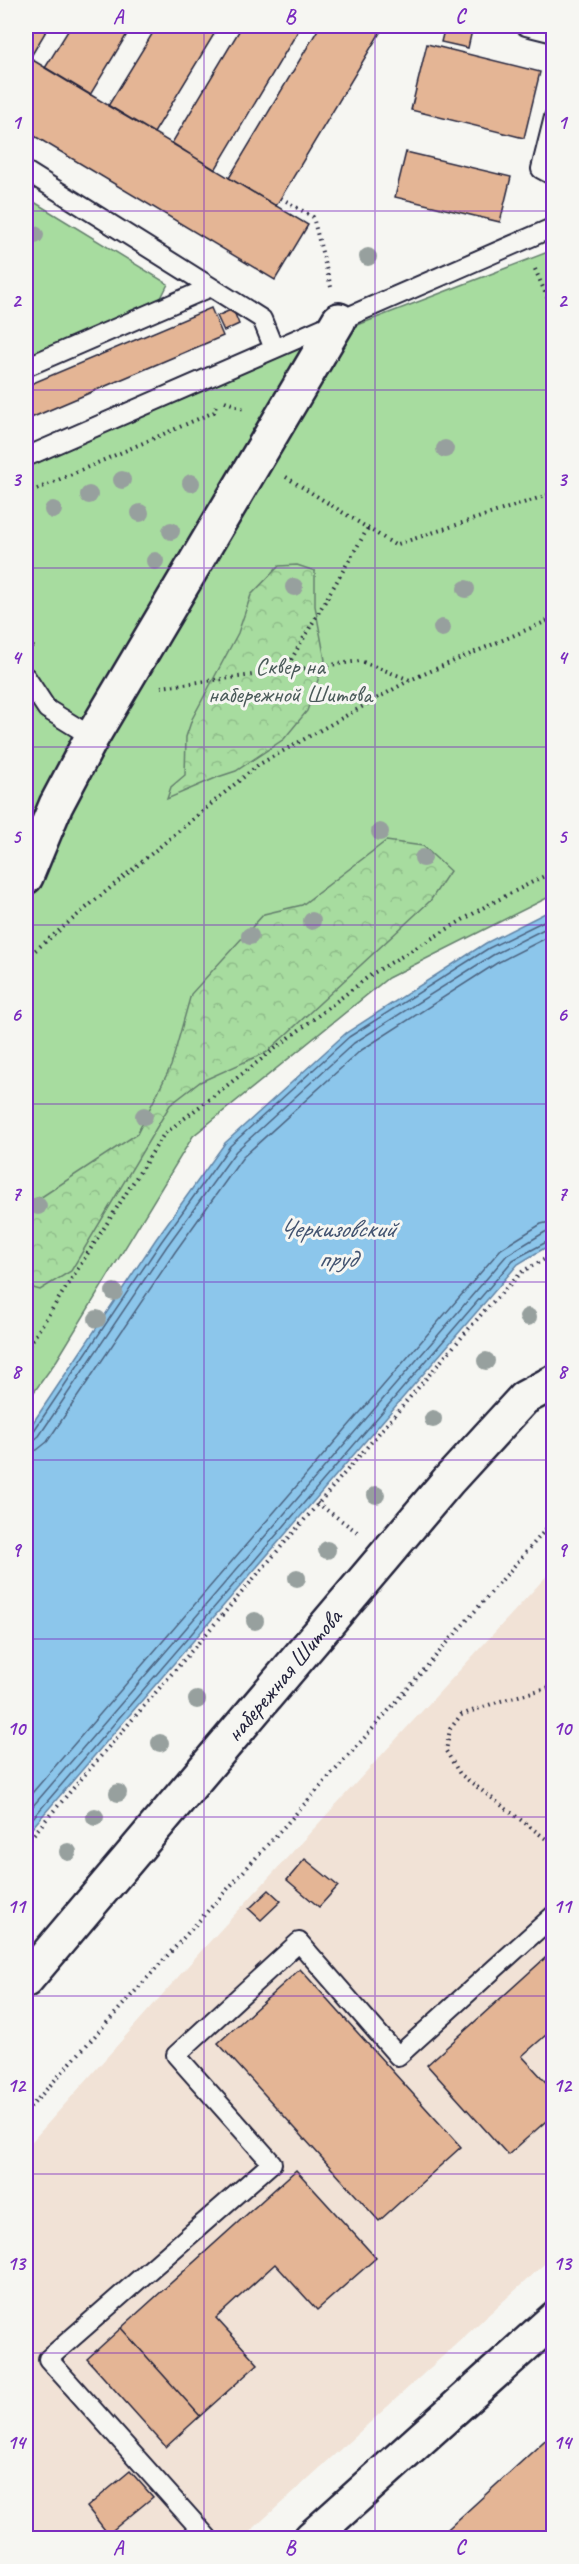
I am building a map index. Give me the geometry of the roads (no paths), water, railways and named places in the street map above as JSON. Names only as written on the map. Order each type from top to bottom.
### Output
[{"type":"street","points":[[26,877],[56,805],[92,737],[339,320]]},
{"type":"street","name":"набережная Шитова","points":[[26,1980],[448,1481],[524,1398],[554,1382]]},
{"type":"street","points":[[311,2538],[554,2319]]},
{"type":"lane","points":[[526,26],[554,33]]},
{"type":"lane","points":[[554,117],[541,169],[554,176]]},
{"type":"lane","points":[[26,171],[262,319],[274,350]]},
{"type":"lane","points":[[26,457],[554,227]]},
{"type":"lane","points":[[26,367],[211,287]]},
{"type":"lane","points":[[26,677],[46,709],[92,737]]},
{"type":"lane","points":[[208,2538],[48,2359],[272,2163],[176,2055],[299,1942],[398,2056],[554,1915]]},
{"type":"water","name":"Черкизовский пруд","points":[[553,909],[553,1243],[518,1264],[26,1835],[26,1433],[156,1239],[225,1143],[346,1033],[486,943]]},
{"type":"park label","name":"Сквер на набережной Шитова","points":[[290,680]]}]
